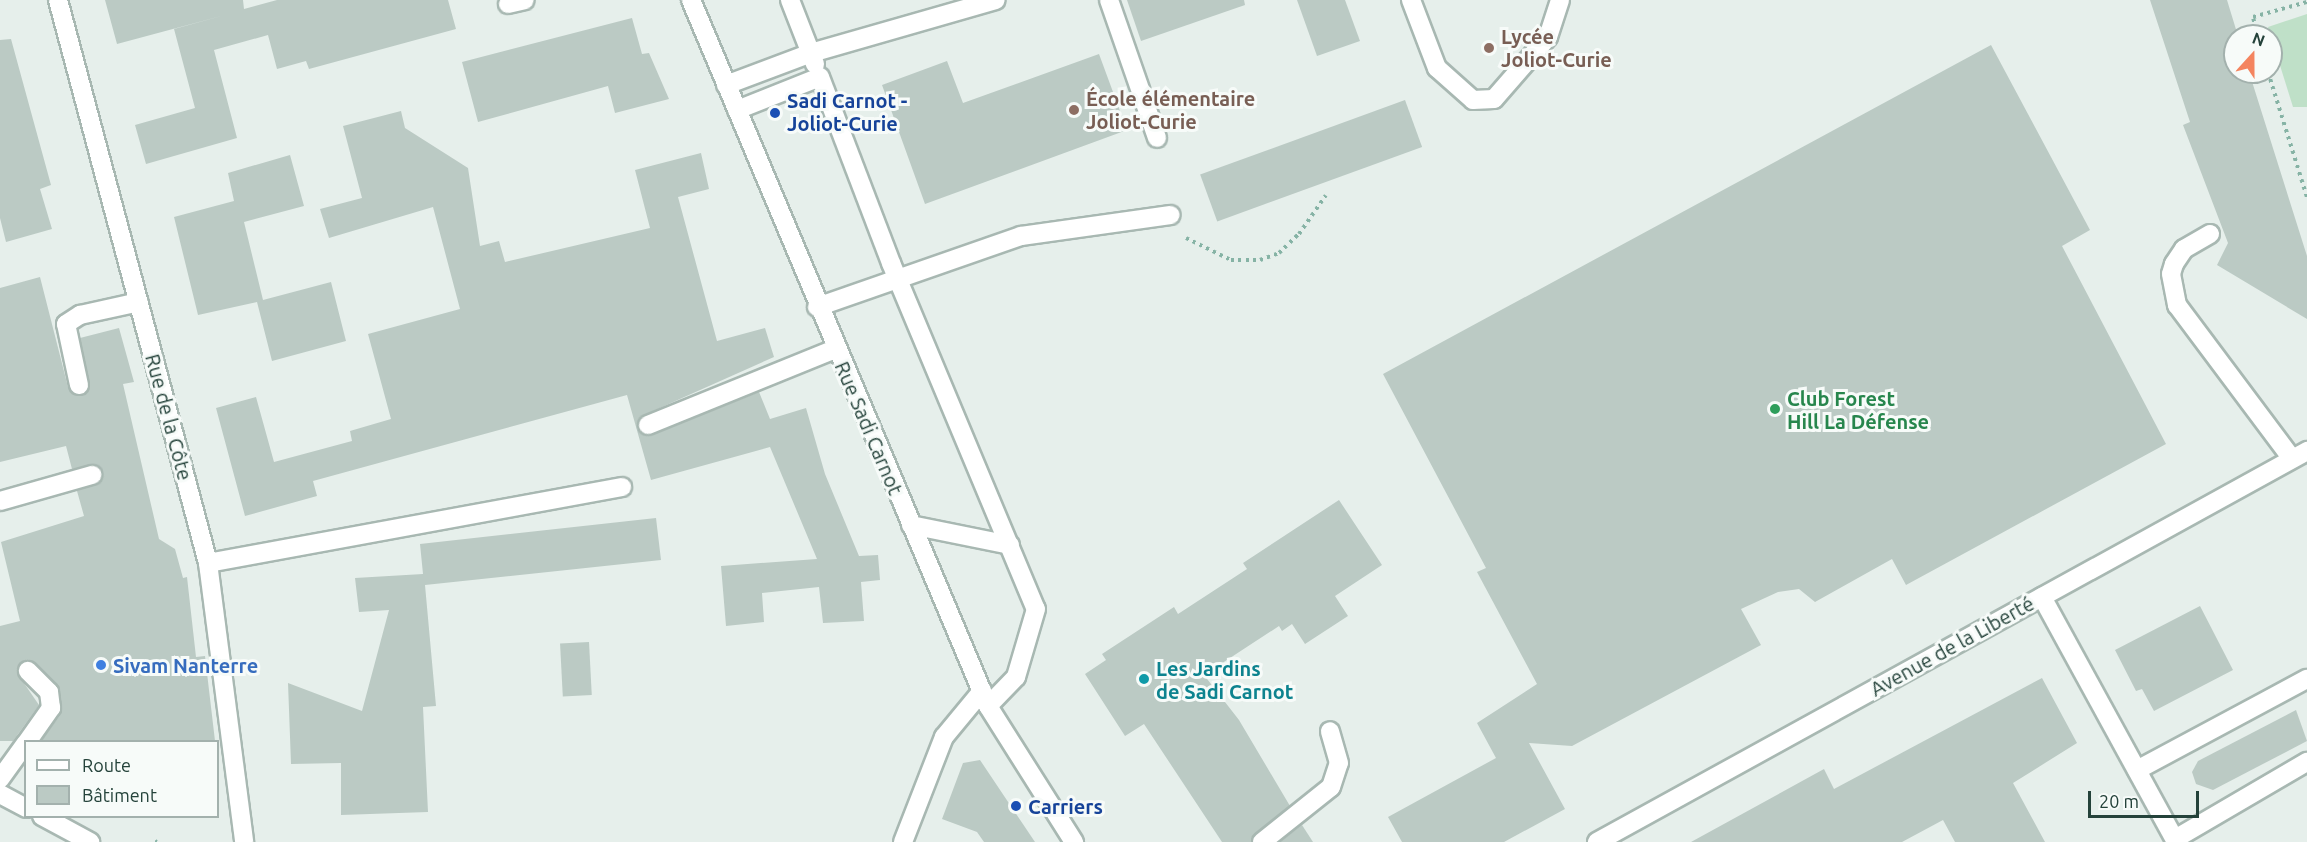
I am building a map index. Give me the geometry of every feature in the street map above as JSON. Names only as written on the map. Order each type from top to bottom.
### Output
[{"type":"street","name":"Rue de la Côte","points":[[58,0],[208,563],[244,842]]},
{"type":"street","name":"Rue Sadi Carnot","points":[[691,0],[817,307],[985,699],[1074,842]]},
{"type":"street","points":[[790,0],[898,280],[1036,609],[1035,627],[1016,677],[985,699],[944,737],[903,842]]},
{"type":"street","points":[[726,85],[811,53],[996,0]]},
{"type":"street","points":[[1109,0],[1158,138]]},
{"type":"street","points":[[1411,0],[1437,68],[1473,100],[1494,99],[1548,37],[1560,0]]},
{"type":"street","points":[[736,110],[820,77]]},
{"type":"street","points":[[817,307],[1021,236],[1171,215]]},
{"type":"street","points":[[2210,234],[2184,249],[2174,264],[2171,274],[2177,305],[2300,455]]},
{"type":"street","points":[[79,385],[66,324],[80,315],[139,302]]},
{"type":"street","points":[[648,425],[835,348]]},
{"type":"street","name":"Avenue de la Liberté","points":[[1597,842],[2300,455]]},
{"type":"street","points":[[0,501],[92,475]]},
{"type":"street","points":[[208,563],[622,487]]},
{"type":"street","points":[[911,525],[1010,545]]},
{"type":"street","points":[[2042,597],[2175,841],[2307,762]]},
{"type":"street","points":[[27,740],[51,708],[49,692],[28,671]]},
{"type":"street","points":[[2137,770],[2307,679]]},
{"type":"street","points":[[1262,842],[1331,788],[1339,763],[1330,731]]},
{"type":"street","points":[[0,779],[24,745]]},
{"type":"street","points":[[0,794],[24,807]]},
{"type":"street","points":[[46,818],[90,842]]},
{"type":"path","points":[[2255,24],[2253,17],[2307,2]]},
{"type":"path","points":[[2272,84],[2307,197]]},
{"type":"path","points":[[1171,215],[1180,234],[1208,251],[1231,260],[1260,260],[1279,253],[1299,234],[1326,195]]},
{"type":"green space","points":[[2307,14],[2307,107],[2293,107],[2283,75],[2283,24],[2277,24]]},
{"type":"building","points":[[105,0],[243,0],[244,9],[277,0],[448,0],[456,29],[309,69],[306,61],[277,69],[268,35],[214,50],[237,138],[146,164],[135,125],[195,108],[174,29],[225,15],[117,44]]},
{"type":"building","points":[[1127,0],[1244,0],[1245,5],[1141,41]]},
{"type":"building","points":[[1297,0],[1345,0],[1360,41],[1317,56]]},
{"type":"building","points":[[2150,0],[2227,0],[2234,24],[2223,24],[2223,84],[2253,84],[2307,256],[2307,319],[2217,265],[2228,243],[2183,125],[2190,122]]},
{"type":"building","points":[[632,18],[642,54],[649,53],[669,99],[615,113],[608,86],[478,122],[462,62]]},
{"type":"building","points":[[11,39],[51,185],[40,189],[52,229],[6,242],[0,218],[0,40]]},
{"type":"building","name":"Club Forest Hill La Défense","points":[[1991,45],[2090,230],[2062,246],[2166,444],[1906,585],[1892,559],[1815,602],[1799,589],[1778,592],[1741,609],[1761,645],[1572,746],[1529,743],[1565,809],[1504,842],[1402,842],[1388,817],[1496,758],[1477,723],[1537,684],[1477,572],[1486,568],[1383,374]]},
{"type":"building","points":[[1099,54],[1127,130],[925,204],[882,85],[947,61],[963,103]]},
{"type":"building","points":[[1405,100],[1422,147],[1217,222],[1200,175]]},
{"type":"building","points":[[401,111],[405,128],[468,168],[480,246],[499,241],[505,262],[650,228],[635,170],[701,153],[709,189],[678,197],[717,341],[765,328],[774,357],[644,415],[637,429],[652,435],[759,392],[770,419],[806,408],[825,474],[859,556],[878,555],[880,580],[861,582],[864,621],[823,623],[819,587],[762,593],[764,622],[726,626],[721,566],[817,559],[770,447],[651,480],[627,395],[313,481],[317,496],[245,516],[216,408],[256,397],[274,462],[352,441],[350,431],[391,419],[368,334],[460,309],[433,207],[329,238],[320,209],[362,198],[343,126]]},
{"type":"building","points":[[290,155],[304,206],[244,222],[263,300],[331,282],[346,341],[272,361],[257,302],[198,315],[174,217],[234,201],[228,173]]},
{"type":"building","points":[[40,277],[68,387],[75,395],[90,388],[80,338],[119,328],[134,382],[123,384],[159,539],[175,549],[183,578],[187,577],[196,657],[205,656],[215,740],[42,740],[61,714],[60,691],[30,660],[20,664],[17,673],[39,705],[13,741],[0,741],[0,626],[20,621],[1,542],[84,516],[77,491],[103,477],[95,464],[72,469],[66,446],[0,462],[0,288]]},
{"type":"building","name":"Les Jardins de Sadi Carnot","points":[[1339,500],[1382,565],[1335,596],[1348,616],[1305,644],[1292,624],[1282,631],[1279,626],[1204,675],[1239,720],[1290,806],[1251,842],[1222,842],[1144,724],[1125,736],[1085,674],[1106,660],[1102,654],[1174,607],[1178,614],[1247,569],[1243,563]]},
{"type":"building","points":[[656,518],[661,560],[425,585],[436,706],[423,707],[428,812],[341,815],[341,763],[291,764],[288,683],[362,711],[389,610],[359,612],[355,578],[423,574],[420,544]]},
{"type":"building","points":[[2200,606],[2233,670],[2154,711],[2142,689],[2136,691],[2115,650]]},
{"type":"building","points":[[589,642],[592,695],[563,696],[560,644]]},
{"type":"building","points":[[2042,678],[2077,743],[2013,783],[2045,842],[1955,842],[1943,820],[1902,842],[1691,842],[1824,769],[1834,789]]},
{"type":"building","points":[[2296,710],[2307,741],[2213,790],[2196,784],[2192,772],[2198,761]]},
{"type":"building","points":[[980,760],[1035,842],[984,842],[977,832],[942,819],[963,763]]},
{"type":"building","points":[[1302,825],[1313,842],[1280,842]]},
{"type":"place","name":"Lycée Joliot-Curie","points":[[1489,48]]},
{"type":"place","name":"École élémentaire Joliot-Curie","points":[[1074,110]]},
{"type":"place","name":"Sadi Carnot - Joliot-Curie","points":[[775,113]]},
{"type":"place","name":"Club Forest Hill La Défense","points":[[1775,409]]},
{"type":"place","name":"Sivam Nanterre","points":[[101,665]]},
{"type":"place","name":"Les Jardins de Sadi Carnot","points":[[1144,679]]},
{"type":"place","name":"Carriers","points":[[1016,806]]}]
